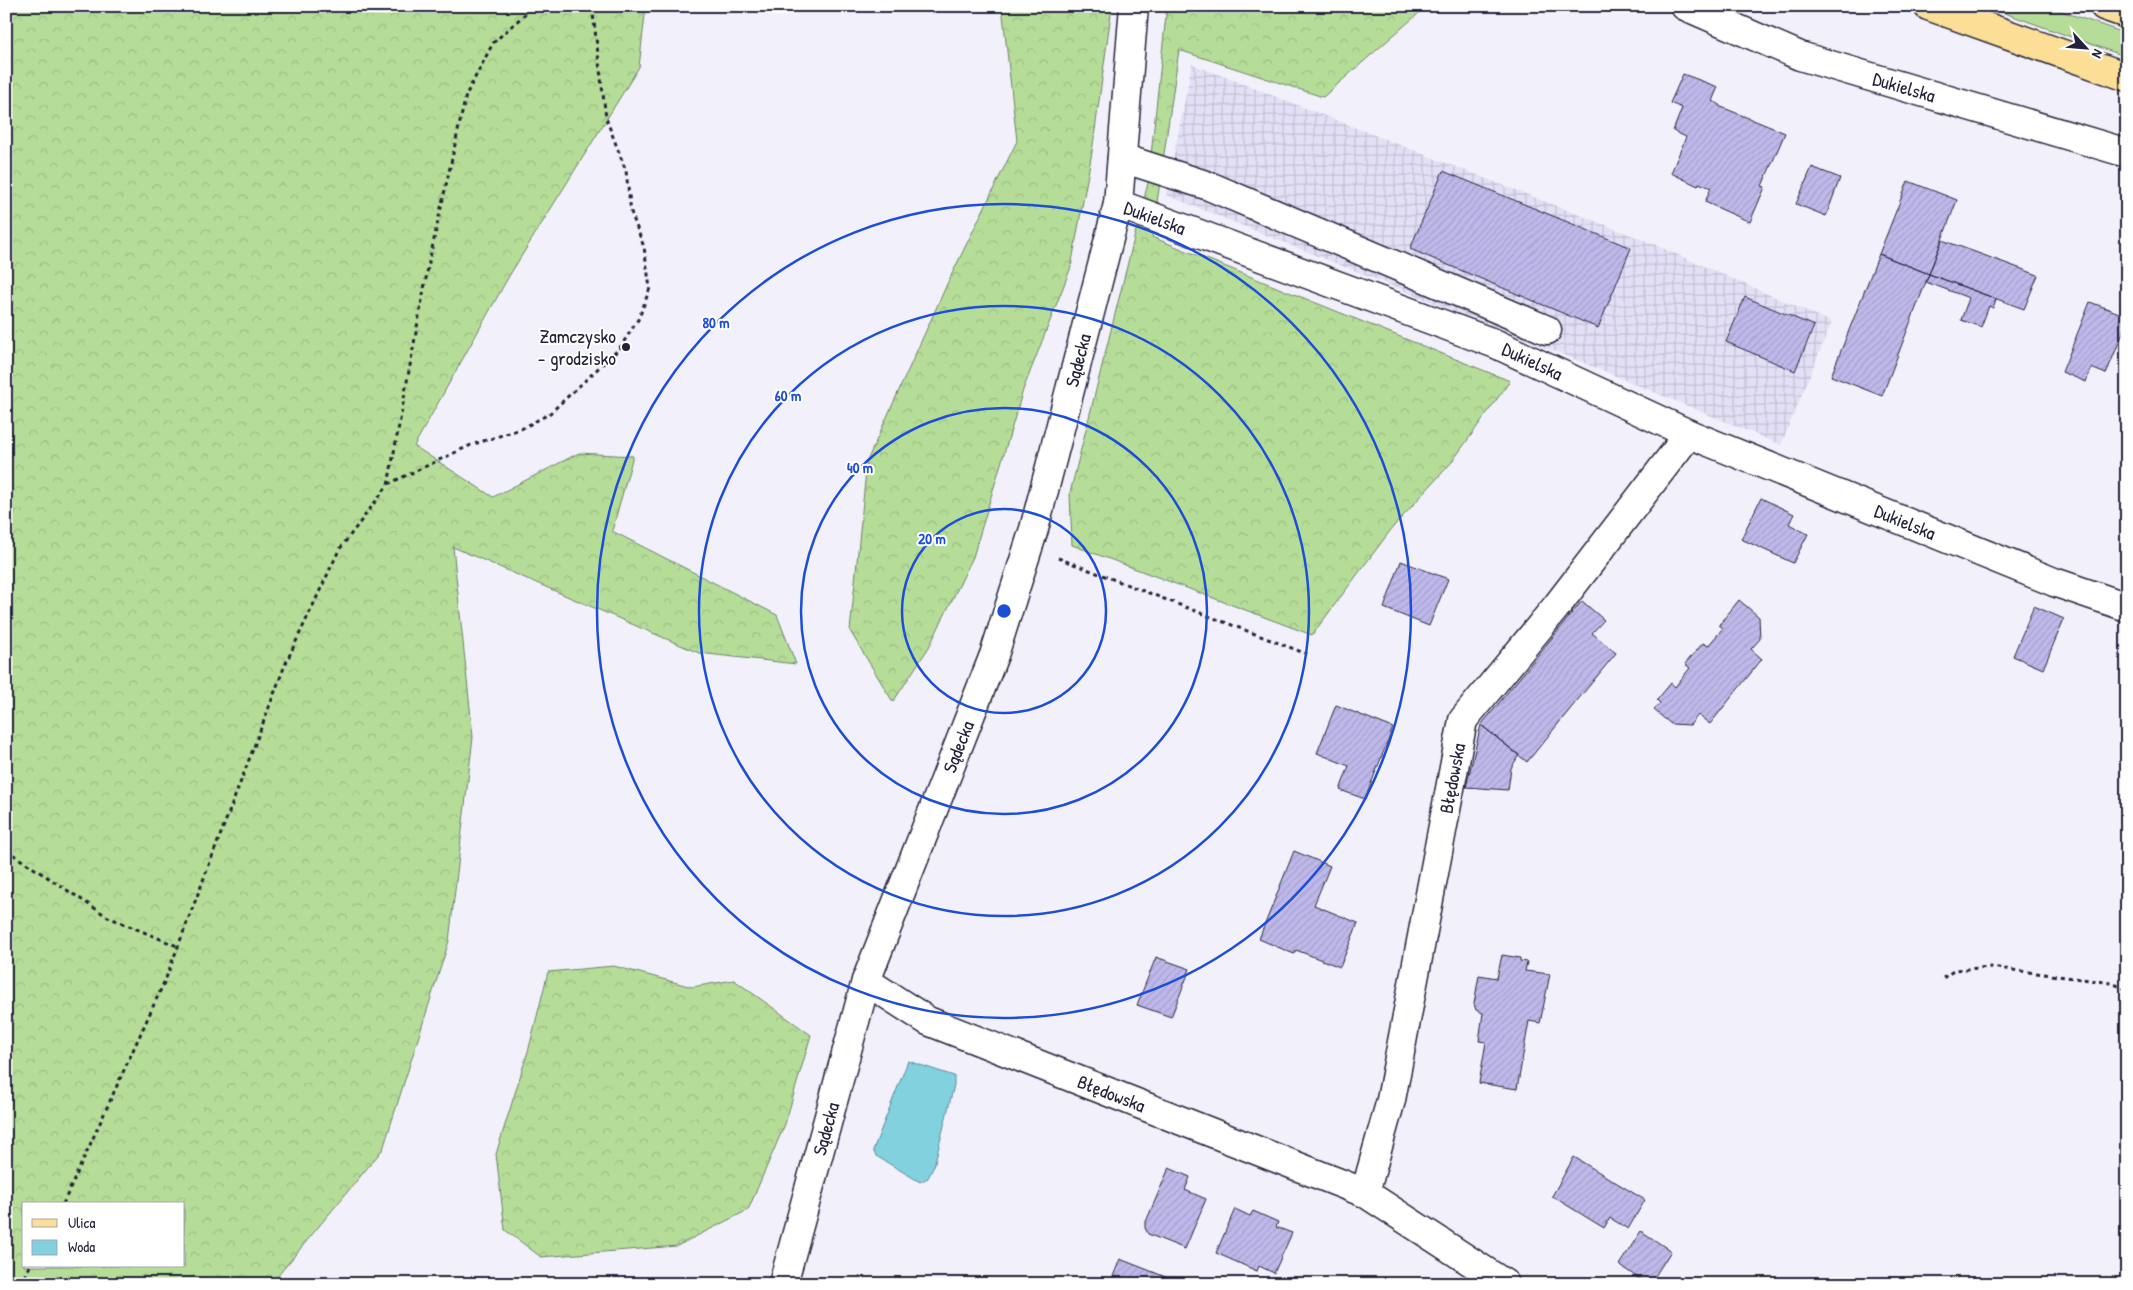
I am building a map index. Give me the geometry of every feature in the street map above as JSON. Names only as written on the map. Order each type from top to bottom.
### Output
[{"type":"main road","points":[[1928,6],[2127,77]]},
{"type":"main road","points":[[2104,6],[2127,14]]},
{"type":"street","name":"Dukielska","points":[[1134,6],[1118,204],[1496,344],[1689,434],[2054,582],[2127,607]]},
{"type":"street","name":"Dukielska","points":[[1685,6],[1800,56],[2127,153]]},
{"type":"street","points":[[1122,158],[1209,186],[1547,330]]},
{"type":"street","name":"Sądecka","points":[[783,1284],[866,980],[994,656],[1027,546],[1034,529],[1118,204]]},
{"type":"street","name":"Błędowska","points":[[1365,1193],[1390,1100],[1463,720],[1556,607],[1689,434]]},
{"type":"street","name":"Błędowska","points":[[866,980],[928,1021],[1365,1193],[1505,1284]]},
{"type":"path","points":[[64,1202],[166,978],[285,665],[339,550],[388,485],[429,262],[466,95],[493,43],[534,6]]},
{"type":"path","points":[[388,485],[471,445],[521,429],[548,414],[619,349],[639,318],[650,288],[644,247],[631,212],[626,171],[606,118],[592,6]]},
{"type":"path","points":[[1027,546],[1307,654]]},
{"type":"path","points":[[6,850],[108,918],[177,946]]},
{"type":"path","points":[[1943,978],[1955,970],[1990,967],[2112,983],[2127,990]]},
{"type":"path","points":[[21,1284],[29,1268]]},
{"type":"shaded area","points":[[1192,64],[1644,240],[1832,322],[1781,445],[1601,370],[1166,195]]},
{"type":"green space","points":[[6,6],[646,6],[639,67],[509,276],[414,446],[493,497],[579,453],[633,456],[612,531],[777,615],[796,664],[699,653],[453,547],[473,737],[449,941],[383,1149],[271,1284],[6,1284]]},
{"type":"green space","points":[[1002,6],[1112,6],[1092,152],[1071,267],[1023,390],[973,557],[929,647],[893,702],[850,631],[867,461],[948,282],[1017,141]]},
{"type":"green space","points":[[1167,6],[1427,6],[1323,97],[1179,50],[1152,237],[1510,381],[1451,463],[1393,527],[1312,635],[1072,545],[1070,493],[1148,183]]},
{"type":"green space","points":[[1985,6],[2047,6],[2127,34],[2127,57]]},
{"type":"green space","points":[[614,966],[692,987],[734,980],[811,1035],[785,1124],[748,1210],[677,1246],[541,1257],[505,1230],[496,1154],[529,1048],[548,972]]},
{"type":"water","points":[[908,1061],[954,1076],[954,1085],[934,1166],[928,1178],[920,1182],[876,1156],[873,1150]]},
{"type":"building","points":[[1683,74],[1718,87],[1712,101],[1719,104],[1719,106],[1785,133],[1762,186],[1765,187],[1750,222],[1705,202],[1711,188],[1699,183],[1698,186],[1671,173],[1686,137],[1673,131],[1682,108],[1670,103]]},
{"type":"building","points":[[1812,167],[1840,178],[1826,216],[1796,204]]},
{"type":"building","points":[[1443,171],[1631,248],[1598,328],[1410,249]]},
{"type":"building","points":[[1908,181],[1957,200],[1929,274],[1879,254]]},
{"type":"building","points":[[1942,240],[2038,275],[2024,309],[1929,274]]},
{"type":"building","points":[[1879,254],[1929,274],[1882,396],[1831,376]]},
{"type":"building","points":[[1929,274],[1996,299],[1993,308],[1989,306],[1981,327],[1961,320],[1969,298],[1926,282]]},
{"type":"building","points":[[1745,297],[1814,326],[1795,371],[1726,342]]},
{"type":"building","points":[[2090,302],[2127,316],[2127,323],[2106,374],[2091,368],[2086,382],[2062,372]]},
{"type":"building","points":[[1761,498],[1794,514],[1789,524],[1808,534],[1793,563],[1741,539]]},
{"type":"building","points":[[1401,561],[1448,579],[1429,626],[1384,608]]},
{"type":"building","points":[[1739,600],[1759,617],[1760,639],[1751,649],[1762,659],[1710,724],[1698,715],[1690,725],[1671,724],[1654,710],[1660,703],[1657,700],[1671,683],[1675,687],[1690,668],[1685,664],[1703,643],[1708,646],[1723,628],[1719,625]]},
{"type":"building","points":[[1582,601],[1604,620],[1592,633],[1616,653],[1527,762],[1481,725]]},
{"type":"building","points":[[2034,606],[2064,619],[2043,669],[2013,656]]},
{"type":"building","points":[[1336,705],[1393,728],[1365,799],[1340,790],[1349,766],[1317,753]]},
{"type":"building","points":[[1481,725],[1519,755],[1511,768],[1508,790],[1466,787]]},
{"type":"building","points":[[1294,851],[1330,866],[1314,905],[1358,923],[1340,967],[1296,950],[1294,954],[1259,939]]},
{"type":"building","points":[[1502,955],[1520,958],[1520,961],[1527,962],[1525,971],[1550,974],[1540,1023],[1529,1021],[1517,1089],[1479,1083],[1486,1042],[1479,1041],[1483,1013],[1476,1010],[1474,1004],[1479,975],[1497,978]]},
{"type":"building","points":[[1156,957],[1190,969],[1171,1017],[1137,1005]]},
{"type":"building","points":[[1574,1157],[1645,1200],[1628,1229],[1610,1218],[1604,1228],[1552,1196]]},
{"type":"building","points":[[1169,1168],[1190,1177],[1185,1190],[1206,1199],[1185,1249],[1148,1234],[1145,1228]]},
{"type":"building","points":[[1235,1209],[1250,1216],[1253,1211],[1278,1222],[1276,1227],[1292,1233],[1274,1273],[1259,1266],[1257,1271],[1216,1253]]},
{"type":"building","points":[[1641,1231],[1671,1251],[1650,1284],[1647,1284],[1619,1265]]},
{"type":"building","points":[[1120,1259],[1181,1283],[1181,1284],[1110,1284]]},
{"type":"place","name":"Zamczysko - grodzisko","points":[[626,347]]}]
